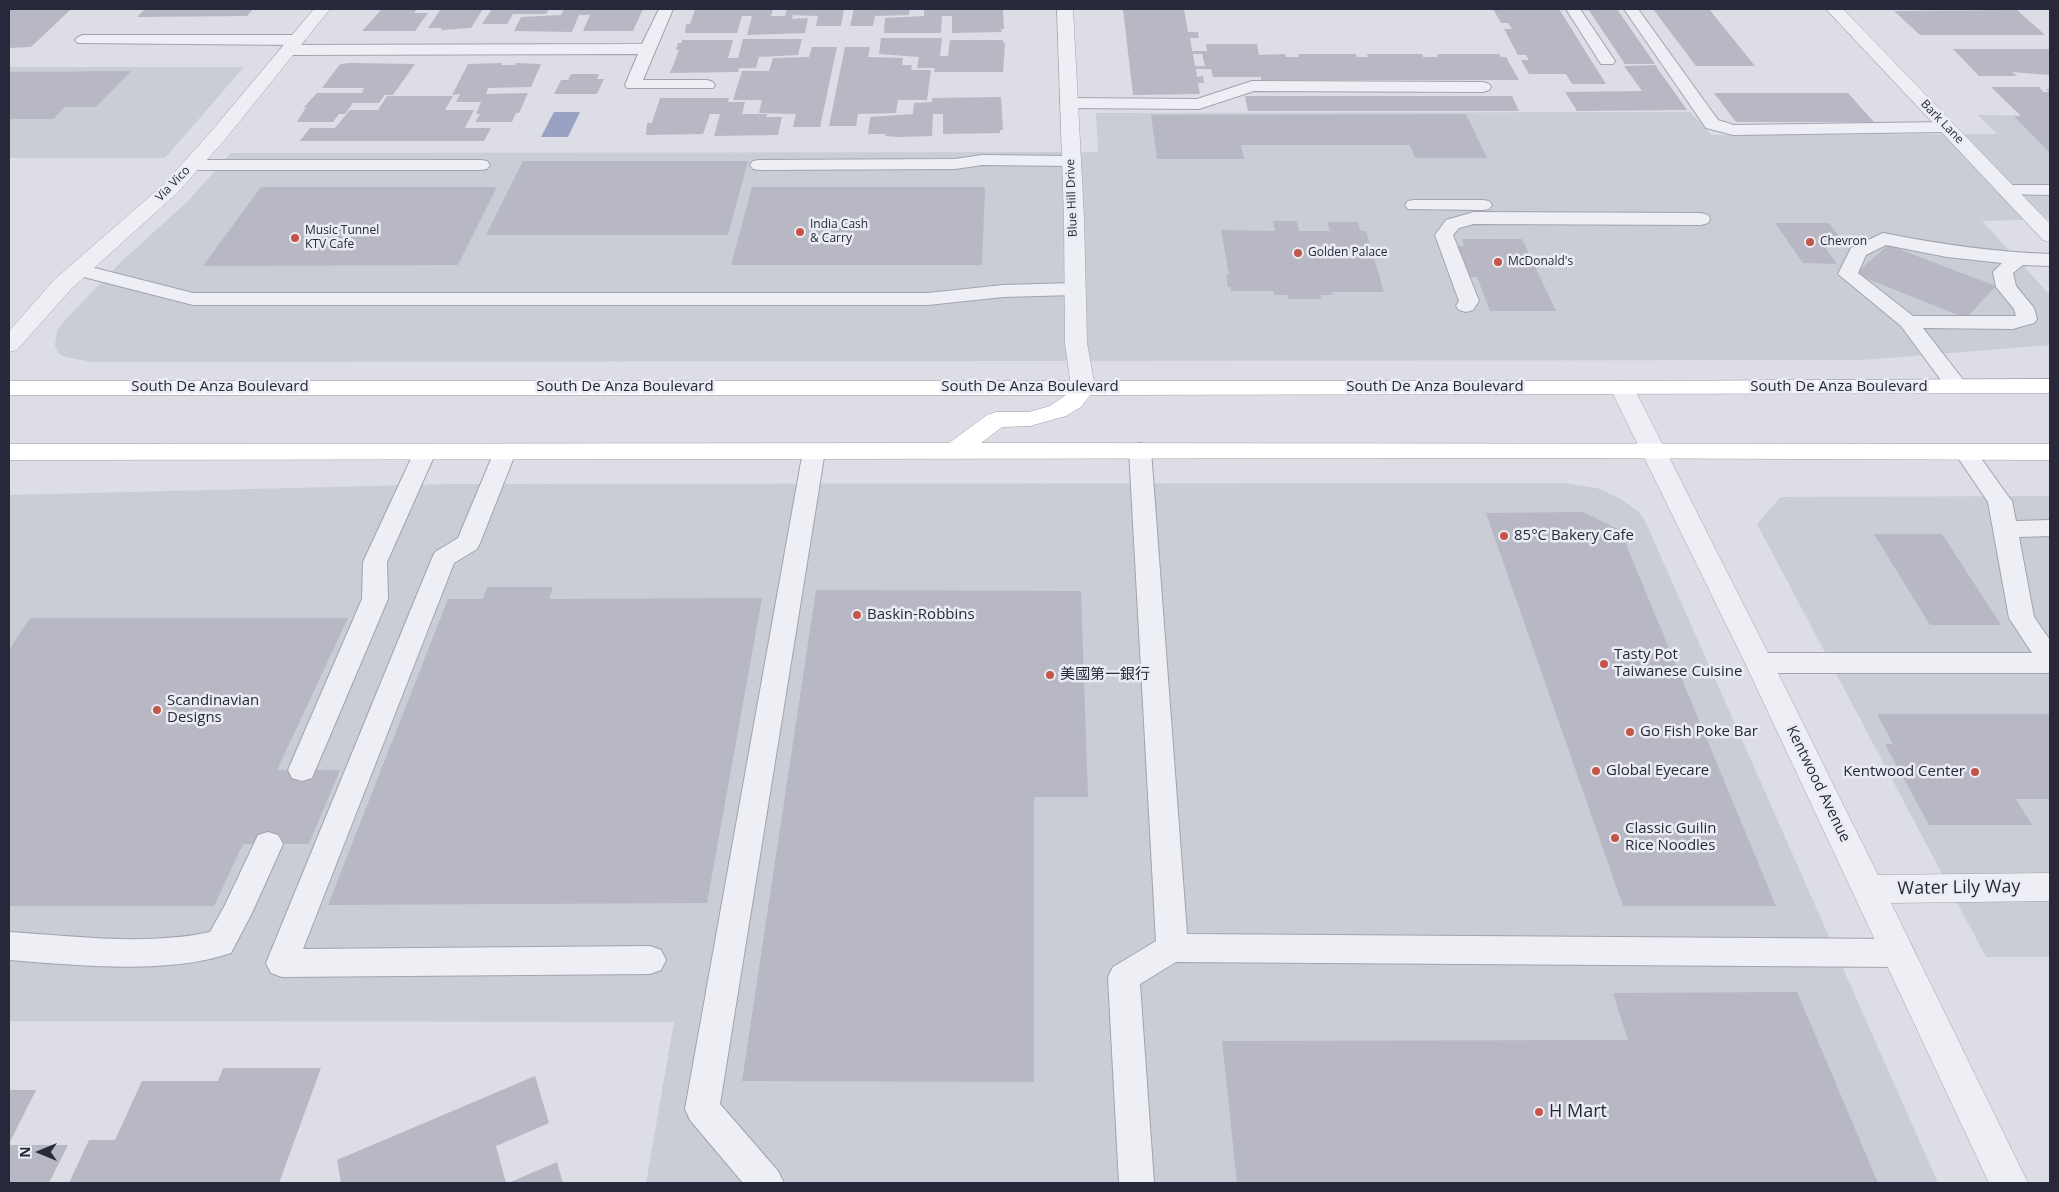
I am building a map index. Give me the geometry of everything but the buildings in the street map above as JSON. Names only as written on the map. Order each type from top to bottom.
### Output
[{"type":"main road","name":"South De Anza Boulevard","points":[[9,388],[1622,388],[2050,386]]},
{"type":"main road","points":[[953,452],[996,420],[1030,419],[1058,411],[1073,402],[1083,387]]},
{"type":"main road","points":[[9,452],[1652,450],[2050,452]]},
{"type":"street","name":"Via Vico","points":[[9,345],[79,270],[161,198],[192,165],[322,9]]},
{"type":"street","name":"Blue Hill Drive","points":[[1065,9],[1076,343],[1083,387]]},
{"type":"street","name":"Bark Lane","points":[[1834,9],[2050,236]]},
{"type":"street","name":"Kentwood Avenue","points":[[1622,388],[1759,663],[2009,1183]]},
{"type":"street","name":"Water Lily Way","points":[[1868,889],[2050,887]]},
{"type":"lane","points":[[666,9],[634,85],[707,85]]},
{"type":"lane","points":[[1573,9],[1608,61]]},
{"type":"lane","points":[[1631,9],[1712,124],[1733,130],[1946,126]]},
{"type":"lane","points":[[82,40],[292,45],[648,49]]},
{"type":"lane","points":[[1068,104],[1199,104],[1252,86],[1483,88]]},
{"type":"lane","points":[[759,164],[945,164],[982,160],[1071,161]]},
{"type":"lane","points":[[192,165],[481,164]]},
{"type":"lane","points":[[2007,190],[2050,190]]},
{"type":"lane","points":[[1414,205],[1697,212],[1669,218],[1474,218],[1460,220],[1451,224],[1444,235],[1468,301],[1466,306]]},
{"type":"lane","points":[[1957,386],[1908,322],[1848,274],[1858,252],[1883,239],[1947,251],[2018,259],[2050,260]]},
{"type":"lane","points":[[1908,322],[2013,323],[2026,319],[2024,308],[2006,287],[2003,272],[2018,259]]},
{"type":"lane","points":[[79,270],[193,299],[928,299],[1003,291],[1074,289]]},
{"type":"lane","points":[[1140,450],[1172,948]]},
{"type":"lane","points":[[766,1183],[702,1109],[814,451]]},
{"type":"lane","points":[[302,770],[375,599],[375,562],[424,452]]},
{"type":"lane","points":[[505,452],[468,543],[444,558],[282,963],[650,960]]},
{"type":"lane","points":[[1965,452],[2000,501],[2022,618],[2047,651]]},
{"type":"lane","points":[[2006,529],[2050,528]]},
{"type":"lane","points":[[1759,663],[2047,651]]},
{"type":"lane","points":[[9,946],[121,952],[185,951],[220,943],[237,913],[268,844]]},
{"type":"lane","points":[[1136,1183],[1124,977],[1172,948],[1899,953]]},
{"type":"shaded area","points":[[9,67],[244,67],[165,158],[9,158]]},
{"type":"shaded area","points":[[1690,112],[1712,135],[1997,134],[1978,115],[2050,116],[2050,219],[1982,221],[2050,295],[2050,345],[1863,360],[91,362],[65,357],[58,353],[55,345],[57,331],[65,320],[122,261],[187,202],[231,153],[1098,152],[1096,113]]},
{"type":"shaded area","points":[[1563,483],[1597,488],[1621,499],[1639,512],[1646,523],[1938,1183],[646,1183],[674,1022],[9,1021],[9,495],[454,484]]},
{"type":"shaded area","points":[[2050,496],[2050,957],[1986,957],[1757,524],[1781,497]]},
{"type":"water","points":[[554,112],[580,112],[568,137],[541,137]]},
{"type":"place","name":"India Cash & Carry","points":[[800,232]]},
{"type":"place","name":"Music Tunnel KTV Cafe","points":[[295,238]]},
{"type":"place","name":"Chevron","points":[[1810,242]]},
{"type":"place","name":"Golden Palace","points":[[1298,253]]},
{"type":"place","name":"McDonald's","points":[[1498,262]]},
{"type":"place","name":"85°C Bakery Cafe","points":[[1504,536]]},
{"type":"place","name":"Baskin-Robbins","points":[[857,615]]},
{"type":"place","name":"Tasty Pot Taiwanese Cuisine","points":[[1604,664]]},
{"type":"place","name":"美國第一銀行","points":[[1050,675]]},
{"type":"place","name":"Scandinavian Designs","points":[[157,710]]},
{"type":"place","name":"Go Fish Poke Bar","points":[[1630,732]]},
{"type":"place","name":"Global Eyecare","points":[[1596,771]]},
{"type":"place","name":"Kentwood Center","points":[[1975,772]]},
{"type":"place","name":"Classic Guilin Rice Noodles","points":[[1615,838]]},
{"type":"place","name":"H Mart","points":[[1539,1112]]}]
